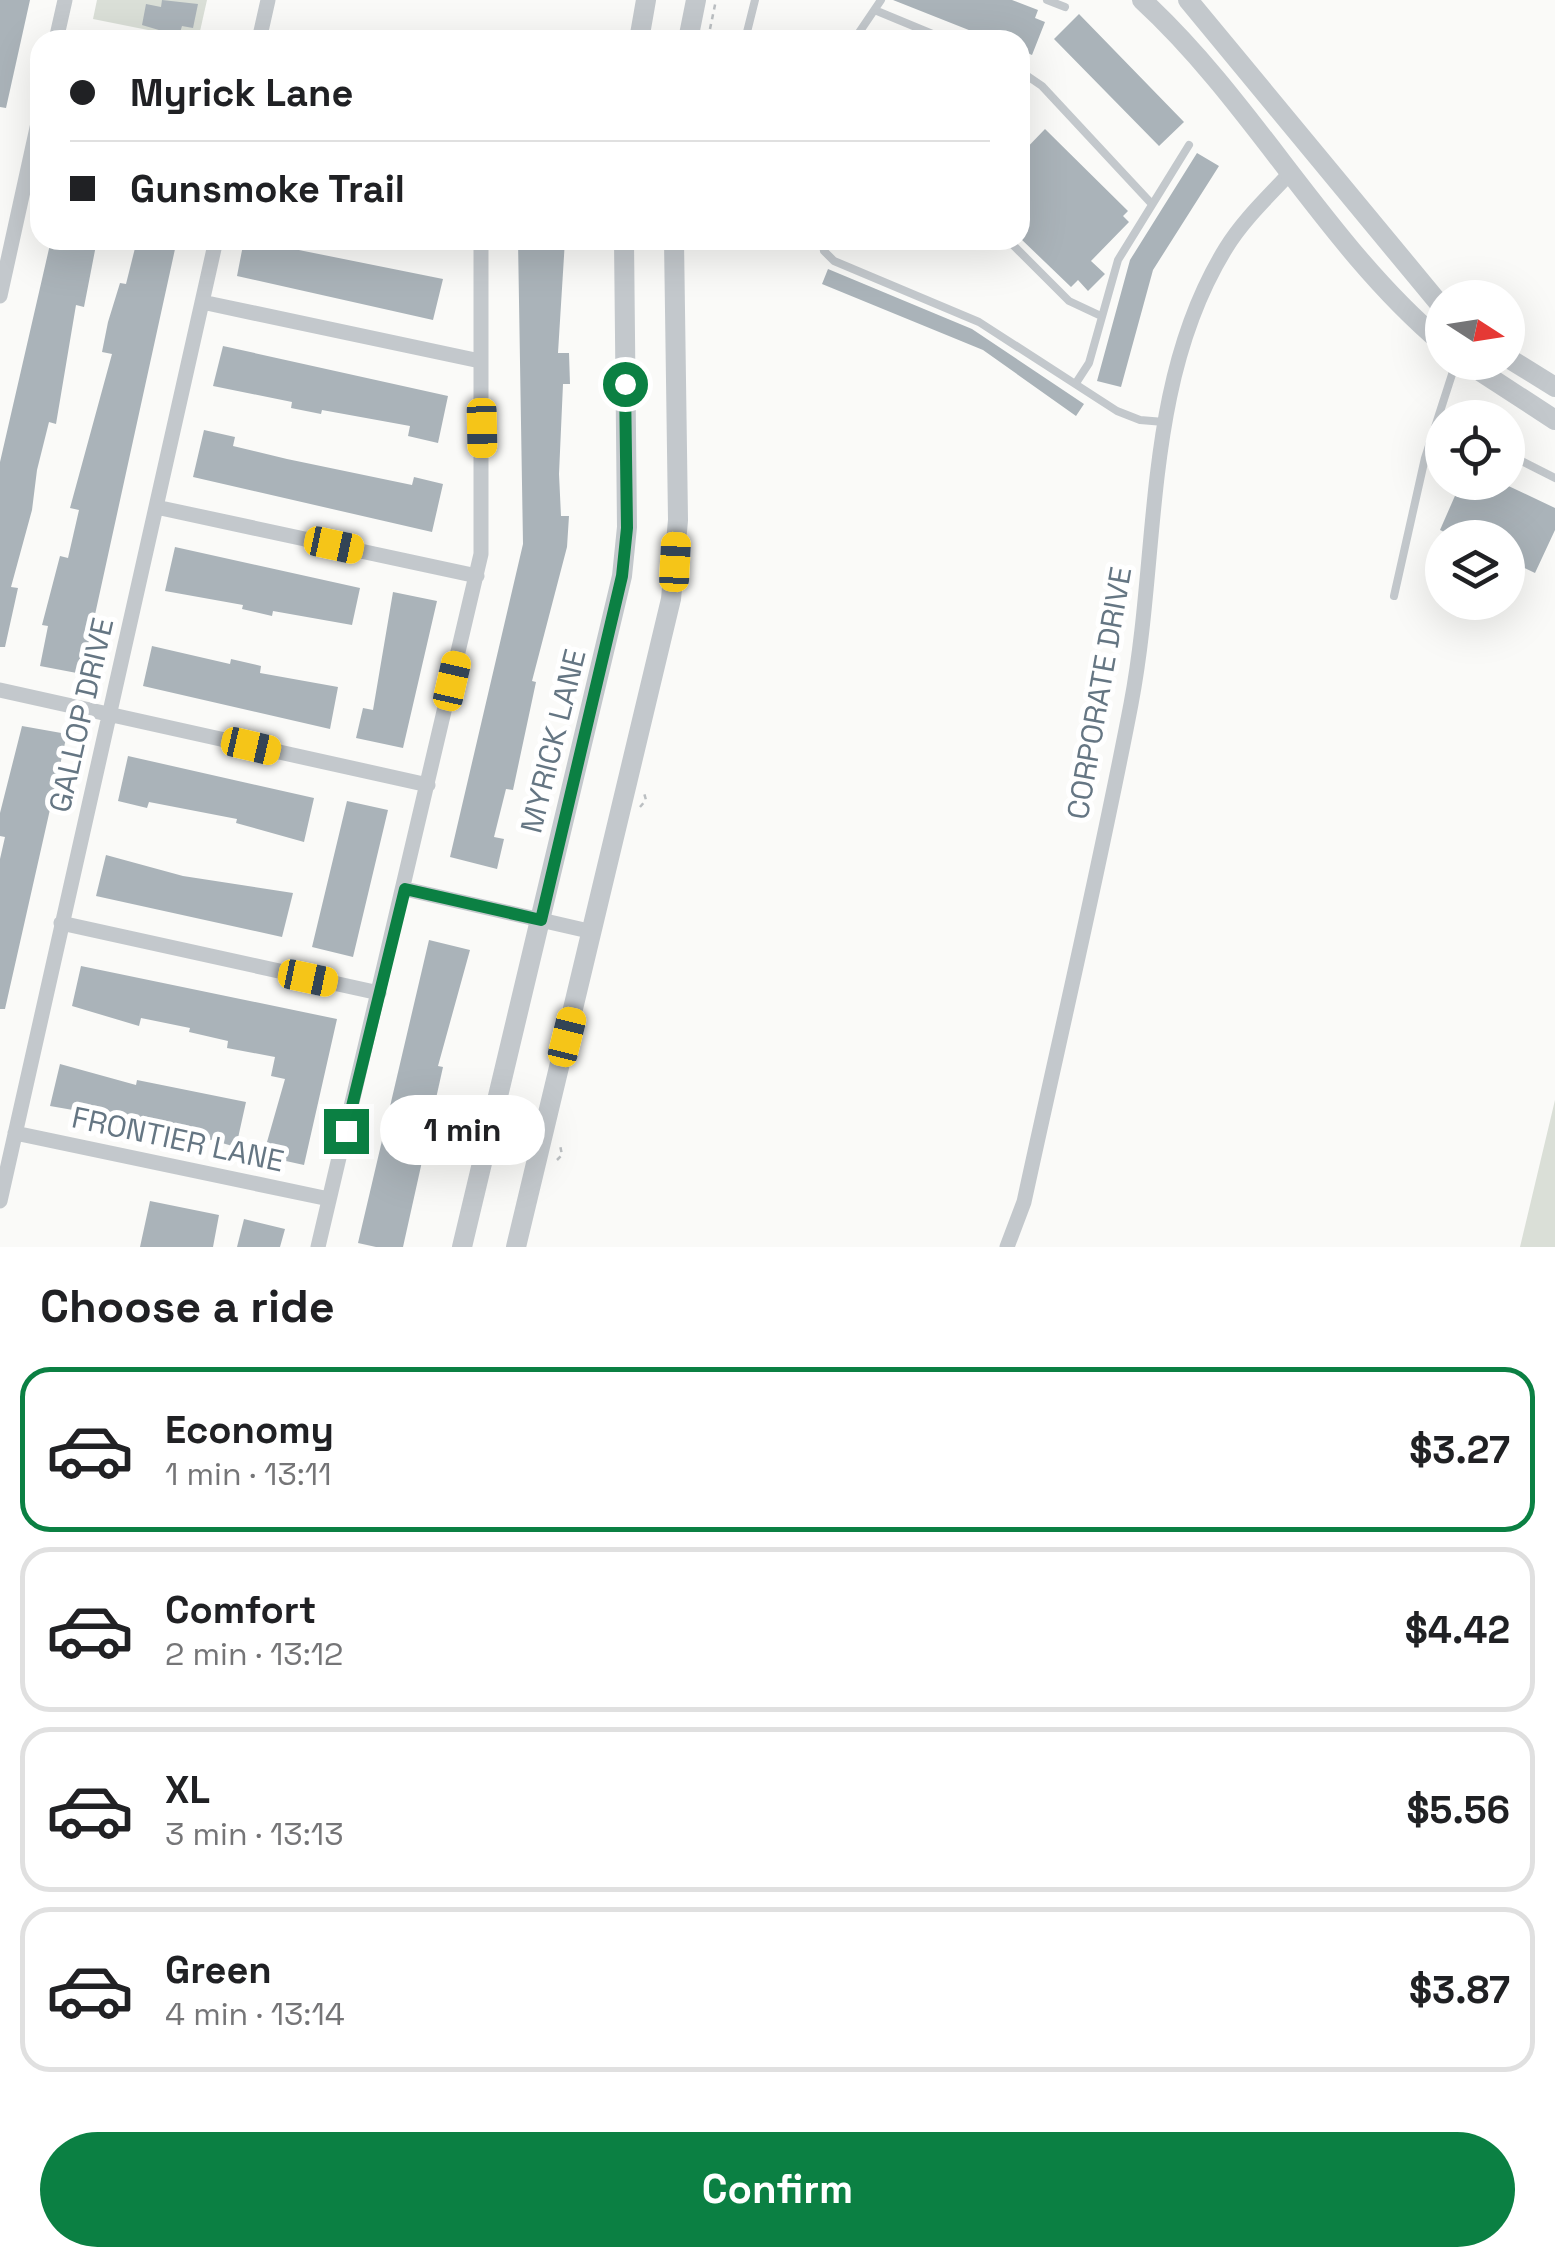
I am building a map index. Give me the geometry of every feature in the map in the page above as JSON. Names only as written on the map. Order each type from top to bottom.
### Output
[{"type":"street","points":[[60,30],[65,0]]},
{"type":"street","points":[[261,30],[268,0]]},
{"type":"street","points":[[640,30],[646,0]]},
{"type":"street","points":[[690,30],[696,0]]},
{"type":"street","points":[[1142,0],[1184,42],[1385,289],[1425,327]]},
{"type":"street","points":[[1188,0],[1425,286]]},
{"type":"street","points":[[0,296],[30,160]]},
{"type":"street","name":"CORPORATE DRIVE","points":[[1007,1247],[1024,1202],[1131,704],[1166,422],[1181,346],[1199,297],[1240,227],[1290,173]]},
{"type":"street","name":"GALLOP DRIVE","points":[[0,1201],[214,250]]},
{"type":"street","points":[[318,1247],[477,576],[483,529],[481,250]]},
{"type":"street","name":"MYRICK LANE","points":[[462,1247],[626,553],[624,250]]},
{"type":"street","points":[[516,1247],[658,661],[675,562],[674,250]]},
{"type":"street","points":[[202,302],[480,361]]},
{"type":"street","points":[[1525,368],[1555,387]]},
{"type":"street","points":[[1494,380],[1555,420]]},
{"type":"street","points":[[156,506],[477,576]]},
{"type":"street","points":[[0,690],[428,785]]},
{"type":"street","points":[[405,889],[593,932]]},
{"type":"street","points":[[61,923],[379,994]]},
{"type":"street","name":"FRONTIER LANE","points":[[15,1133],[330,1199]]},
{"type":"lane","points":[[747,30],[754,0]]},
{"type":"lane","points":[[862,30],[881,0]]},
{"type":"lane","points":[[1047,0],[1064,8]]},
{"type":"lane","points":[[878,10],[924,30]]},
{"type":"lane","points":[[1030,78],[1150,202]]},
{"type":"lane","points":[[1076,383],[1089,363],[1118,260],[1150,202],[1189,145]]},
{"type":"lane","points":[[824,250],[834,262],[979,322],[1116,412],[1140,420],[1166,422]]},
{"type":"lane","points":[[1018,250],[1069,301],[1101,316]]},
{"type":"lane","points":[[1525,463],[1555,478]]},
{"type":"lane","points":[[1394,596],[1425,471]]},
{"type":"path","points":[[710,30],[716,0]]},
{"type":"shaded area","points":[[97,0],[207,0],[200,30],[148,30],[93,19]]},
{"type":"shaded area","points":[[1555,1100],[1555,1247],[1520,1247]]},
{"type":"building","points":[[0,0],[30,0],[6,108],[0,107]]},
{"type":"building","points":[[162,0],[198,4],[193,28],[159,30],[142,25],[146,4],[161,7]]},
{"type":"building","points":[[893,0],[1012,0],[1038,10],[1035,18],[1045,22],[1032,55],[1030,30],[969,30]]},
{"type":"building","points":[[1079,14],[1184,122],[1159,146],[1054,39]]},
{"type":"building","points":[[1045,129],[1128,211],[1123,216],[1129,222],[1091,261],[1105,274],[1088,291],[1078,280],[1071,287],[1030,248],[1030,145]]},
{"type":"building","points":[[1197,153],[1219,166],[1153,270],[1121,387],[1097,381],[1130,260]]},
{"type":"building","points":[[49,250],[95,250],[84,307],[76,305],[56,424],[49,422],[37,470],[32,510],[11,587],[18,588],[5,647],[0,647],[0,462]]},
{"type":"building","points":[[134,250],[175,250],[82,674],[40,666],[48,626],[42,625],[60,556],[68,558],[79,510],[70,508],[112,354],[102,352],[108,322],[120,283],[126,284]]},
{"type":"building","points":[[242,250],[299,250],[443,279],[433,320],[237,276]]},
{"type":"building","points":[[518,250],[564,250],[558,353],[569,353],[570,384],[563,384],[559,474],[561,516],[569,516],[567,547],[532,681],[536,682],[513,790],[506,789],[494,837],[504,839],[497,869],[450,857],[523,544]]},
{"type":"building","points":[[828,269],[972,329],[1084,404],[1076,416],[983,350],[822,284]]},
{"type":"building","points":[[223,346],[448,396],[438,443],[408,436],[410,426],[291,408],[292,402],[213,386]]},
{"type":"building","points":[[204,430],[235,437],[233,446],[287,459],[412,485],[414,477],[443,484],[432,532],[193,477]]},
{"type":"building","points":[[1525,494],[1555,508],[1555,530],[1535,573],[1525,568],[1525,520],[1444,520],[1453,500],[1525,500]]},
{"type":"building","points":[[175,547],[360,588],[352,625],[273,611],[272,616],[242,609],[243,605],[165,591]]},
{"type":"building","points":[[393,592],[437,601],[403,748],[356,738],[363,708],[373,710]]},
{"type":"building","points":[[152,646],[230,664],[231,659],[261,666],[260,673],[338,687],[330,729],[143,686]]},
{"type":"building","points":[[22,726],[67,734],[5,1009],[0,1009],[0,859],[5,837],[0,836],[0,813]]},
{"type":"building","points":[[128,756],[314,798],[304,842],[236,823],[237,819],[149,802],[147,808],[118,801]]},
{"type":"building","points":[[347,801],[388,810],[353,957],[312,947]]},
{"type":"building","points":[[106,855],[183,876],[293,893],[282,937],[96,896]]},
{"type":"building","points":[[429,940],[470,950],[438,1066],[443,1067],[403,1247],[376,1247],[358,1243]]},
{"type":"building","points":[[81,966],[337,1019],[304,1165],[263,1156],[285,1079],[271,1076],[275,1057],[227,1048],[228,1041],[189,1032],[190,1028],[141,1018],[139,1026],[72,1006]]},
{"type":"building","points":[[60,1064],[136,1085],[137,1080],[246,1102],[236,1147],[159,1125],[50,1106]]},
{"type":"building","points":[[150,1201],[219,1215],[213,1247],[140,1247]]},
{"type":"building","points":[[244,1219],[285,1229],[280,1247],[237,1247]]},
{"type":"route","points":[[346,1131],[405,889],[541,920],[610,637],[626,553],[625,384]]}]
